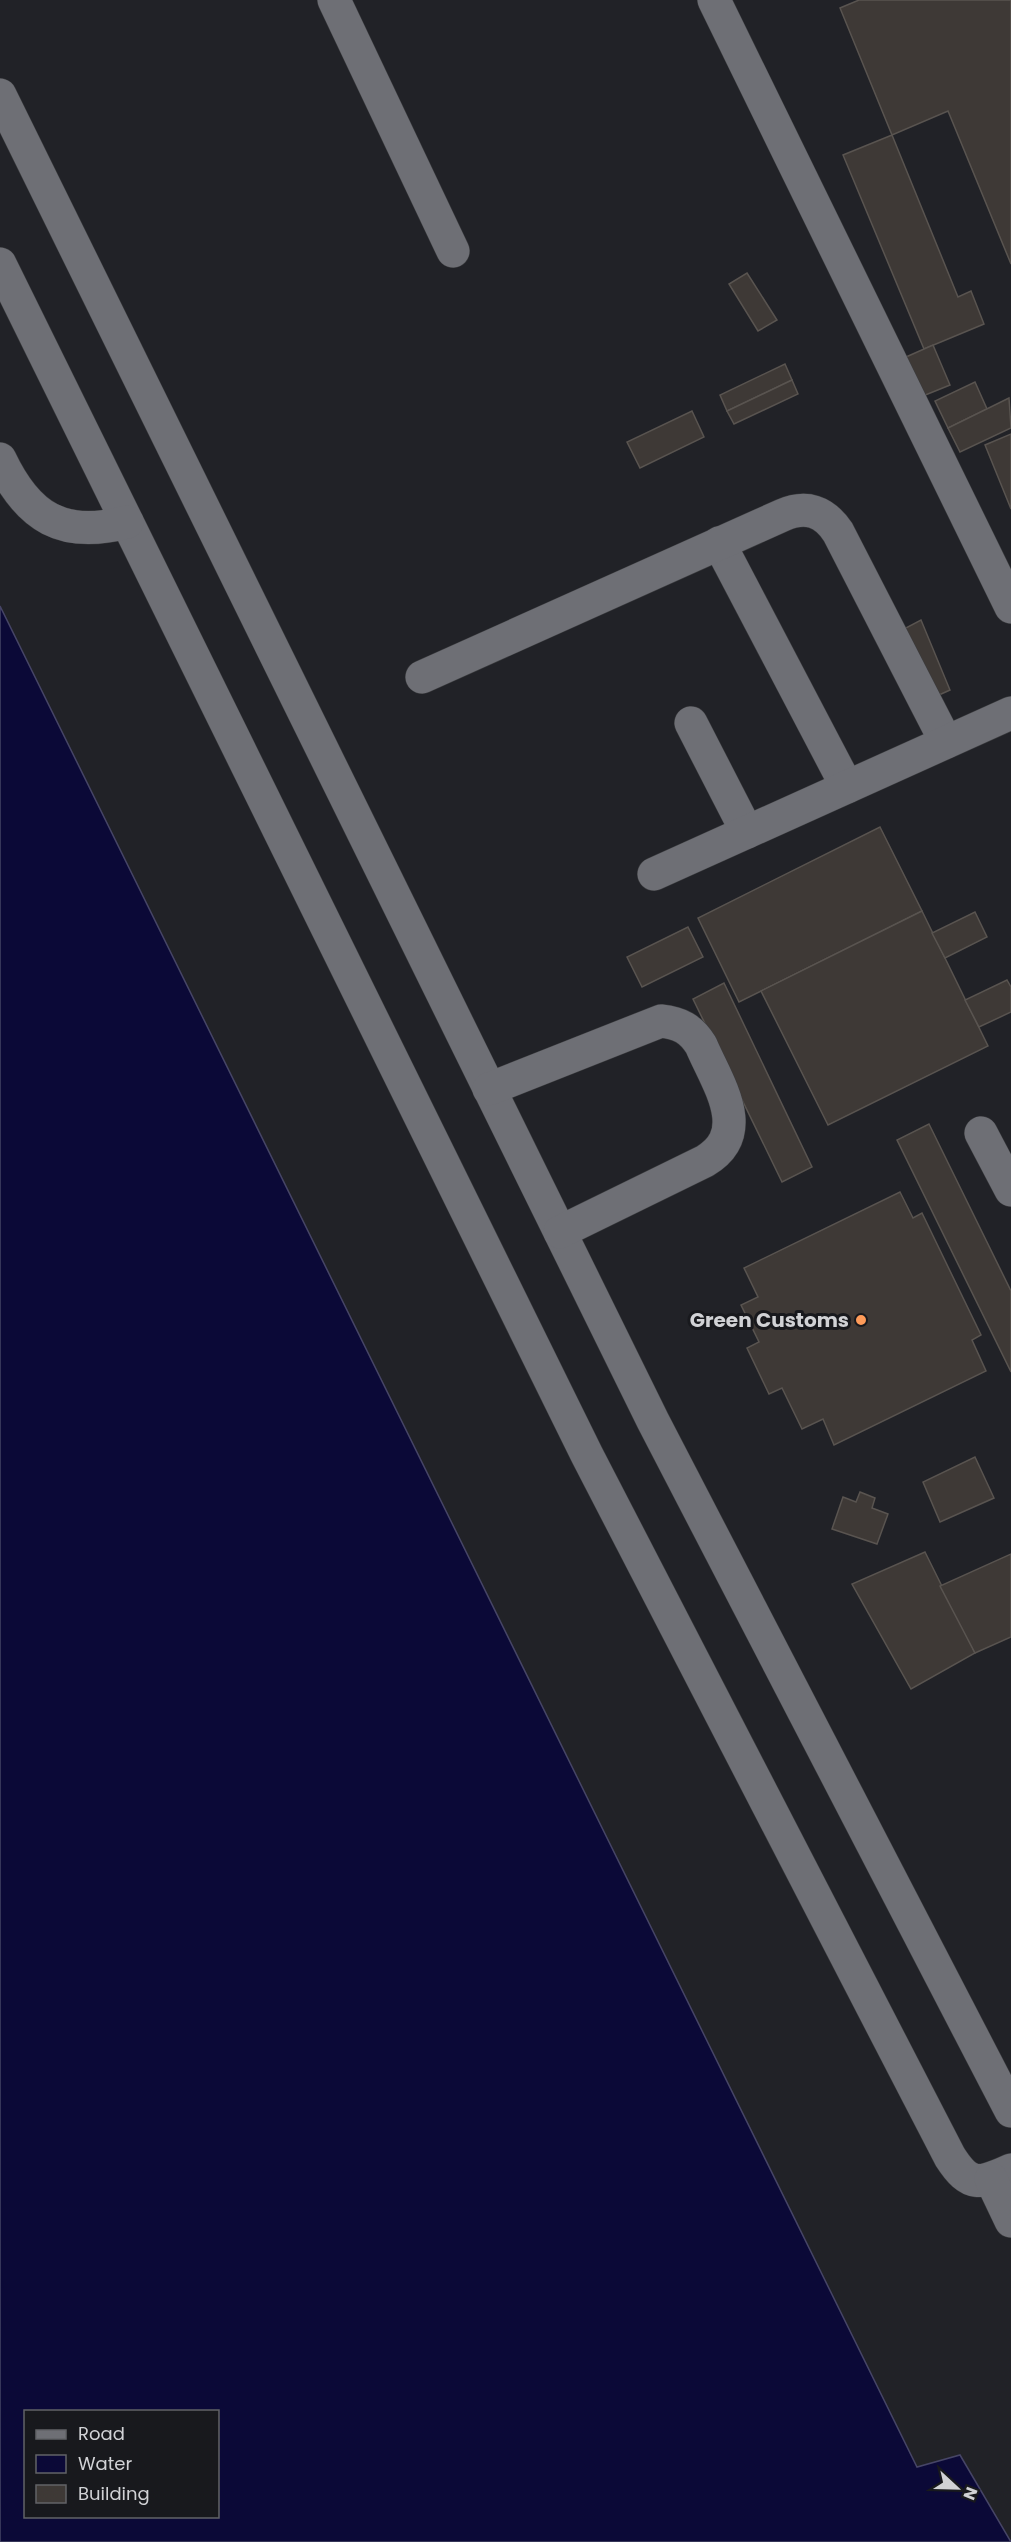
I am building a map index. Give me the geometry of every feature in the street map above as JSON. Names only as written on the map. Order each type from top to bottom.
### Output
[{"type":"street","points":[[334,0],[453,250]]},
{"type":"street","points":[[718,1],[1011,607]]},
{"type":"street","points":[[0,95],[653,1421],[1011,2111]]},
{"type":"street","points":[[0,264],[11,316],[127,522],[587,1455],[945,2147],[960,2172],[969,2179],[978,2181],[1001,2175],[1011,2221]]},
{"type":"street","points":[[0,459],[13,486],[30,505],[51,520],[85,528],[102,528],[127,522]]},
{"type":"street","points":[[422,677],[795,510],[808,510],[820,513],[831,521],[946,742]]},
{"type":"street","points":[[720,543],[848,787]]},
{"type":"street","points":[[654,874],[1011,713]]},
{"type":"street","points":[[691,723],[747,832]]},
{"type":"street","points":[[489,1089],[661,1021],[685,1026],[701,1045],[730,1119],[727,1140],[721,1149],[705,1161],[560,1232]]},
{"type":"street","points":[[981,1133],[1007,1173]]},
{"type":"water","points":[[0,606],[917,2467],[960,2455],[1011,2542],[0,2542]]},
{"type":"building","points":[[859,0],[1011,0],[1011,264],[948,111],[892,135],[840,8]]},
{"type":"building","points":[[892,135],[958,297],[971,291],[984,324],[924,349],[843,155]]},
{"type":"building","points":[[747,273],[777,320],[758,331],[729,284]]},
{"type":"building","points":[[933,345],[950,385],[913,400],[897,361]]},
{"type":"building","points":[[785,364],[792,380],[727,411],[720,395]]},
{"type":"building","points":[[792,380],[798,394],[734,424],[727,411]]},
{"type":"building","points":[[975,382],[987,409],[948,428],[935,401]]},
{"type":"building","points":[[1009,398],[1011,428],[960,452],[948,428]]},
{"type":"building","points":[[692,411],[704,437],[640,468],[627,442]]},
{"type":"building","points":[[1011,434],[1011,509],[985,445]]},
{"type":"building","points":[[921,620],[950,690],[930,699],[900,631]]},
{"type":"building","points":[[880,827],[922,911],[739,1002],[698,918]]},
{"type":"building","points":[[922,911],[988,1046],[828,1125],[761,991]]},
{"type":"building","points":[[975,912],[987,937],[945,958],[932,933]]},
{"type":"building","points":[[688,927],[703,957],[642,987],[627,957]]},
{"type":"building","points":[[1007,980],[1011,987],[1011,1012],[979,1027],[965,1000]]},
{"type":"building","points":[[724,983],[812,1167],[782,1182],[693,999]]},
{"type":"building","points":[[929,1124],[1011,1291],[1011,1372],[897,1140]]},
{"type":"building","name":"Green Customs","points":[[900,1192],[913,1218],[922,1213],[981,1335],[972,1340],[986,1371],[834,1445],[823,1419],[802,1429],[782,1388],[769,1394],[747,1348],[759,1342],[741,1305],[758,1297],[744,1268]]},
{"type":"building","points":[[975,1457],[994,1498],[940,1522],[923,1482]]},
{"type":"building","points":[[860,1492],[875,1498],[872,1508],[888,1514],[877,1544],[832,1529],[843,1497],[856,1502]]},
{"type":"building","points":[[925,1552],[975,1653],[911,1689],[852,1584]]},
{"type":"building","points":[[1011,1554],[1011,1637],[975,1653],[940,1586]]},
{"type":"place","name":"Green Customs","points":[[861,1320]]}]
